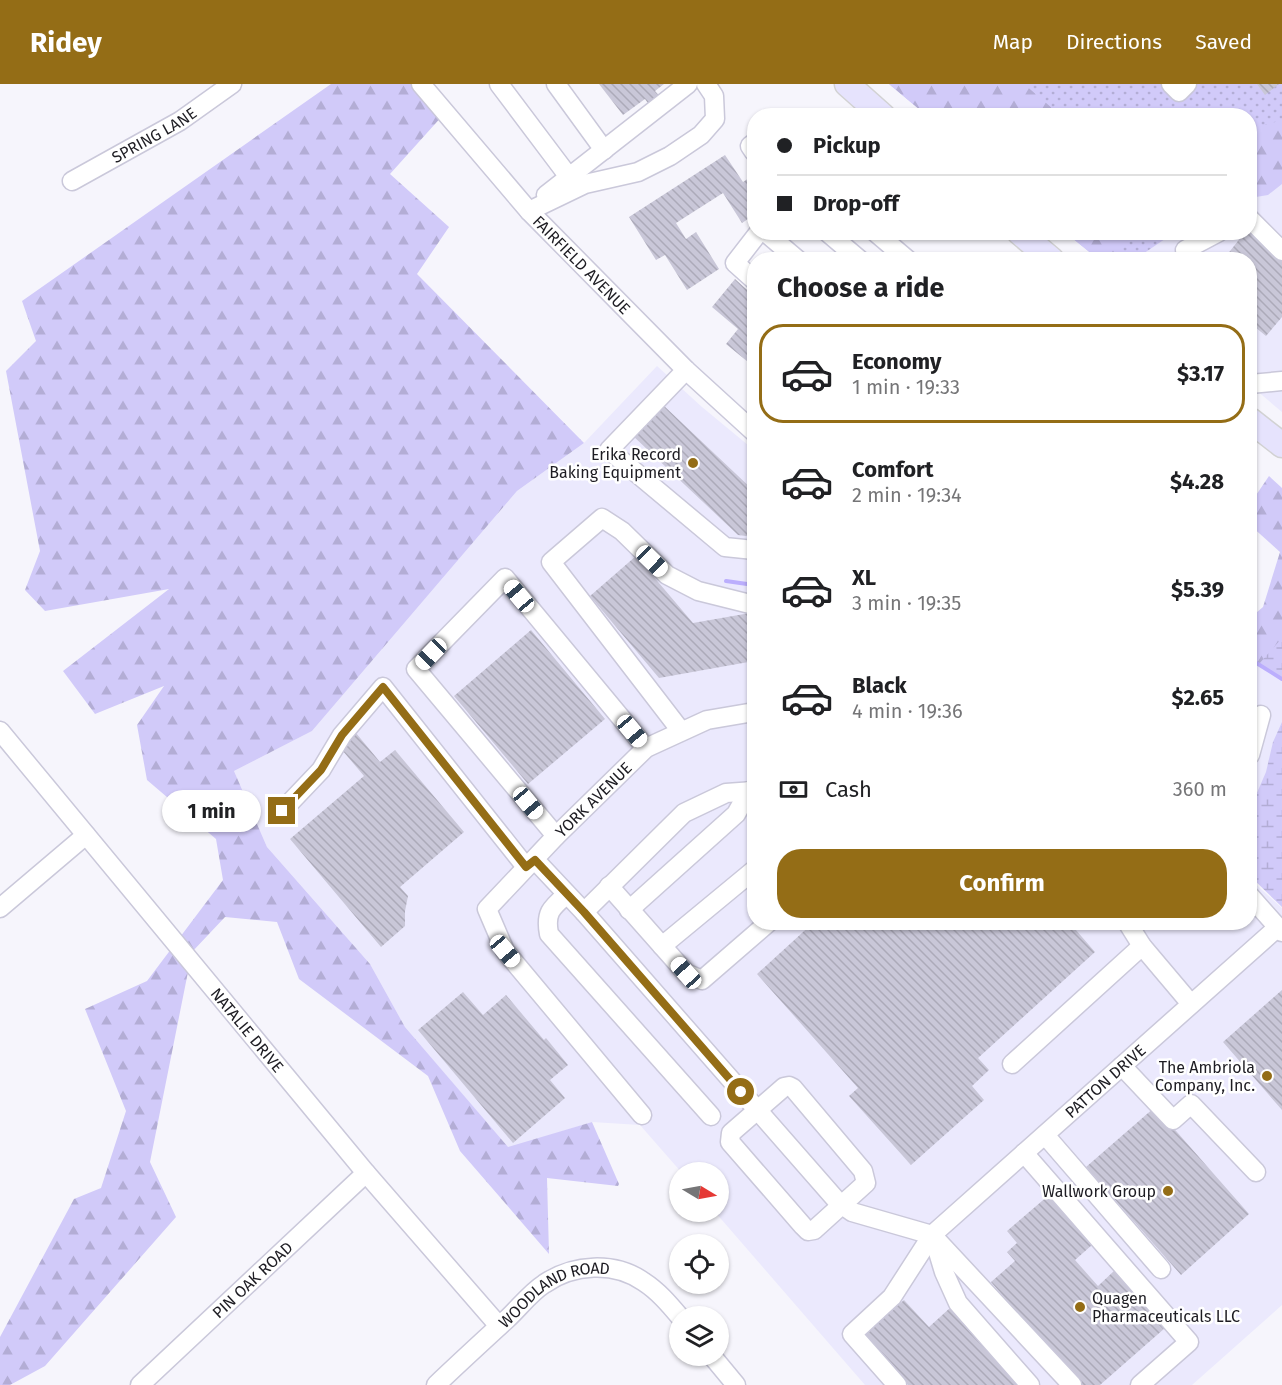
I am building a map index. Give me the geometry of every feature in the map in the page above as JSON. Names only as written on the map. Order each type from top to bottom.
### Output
[{"type":"main road","points":[[847,84],[874,108]]},
{"type":"main road","points":[[1028,240],[1042,252]]},
{"type":"main road","points":[[1257,425],[1282,445]]},
{"type":"street","name":"SPRING LANE","points":[[72,181],[180,121],[232,84]]},
{"type":"street","name":"FAIRFIELD AVENUE","points":[[421,84],[529,211],[686,370],[747,426]]},
{"type":"street","points":[[499,84],[568,177]]},
{"type":"street","points":[[556,84],[604,150]]},
{"type":"street","points":[[529,211],[568,177],[688,84]]},
{"type":"street","points":[[529,211],[585,184],[638,172],[670,156],[701,135],[715,119],[714,96],[706,84]]},
{"type":"street","points":[[1257,226],[1282,251]]},
{"type":"street","points":[[747,274],[735,263],[753,240]]},
{"type":"street","points":[[774,240],[789,252]]},
{"type":"street","points":[[836,240],[851,252]]},
{"type":"street","points":[[884,240],[899,252]]},
{"type":"street","points":[[1185,250],[1204,240]]},
{"type":"street","points":[[686,370],[609,450],[725,548],[747,550]]},
{"type":"street","points":[[1257,383],[1282,381]]},
{"type":"street","points":[[681,731],[550,562],[602,518],[622,531],[667,575],[698,591],[747,603]]},
{"type":"street","points":[[556,836],[416,669],[505,578],[646,748]]},
{"type":"street","points":[[282,811],[321,770],[342,735],[383,687],[530,864],[584,912],[843,1206],[852,1212],[933,1235],[1072,1385]]},
{"type":"street","name":"YORK AVENUE","points":[[642,1115],[505,951],[487,909],[556,836],[646,748],[707,720],[747,713]]},
{"type":"street","points":[[1257,730],[1261,715]]},
{"type":"street","name":"NATALIE DRIVE","points":[[0,731],[366,1173],[499,1326]]},
{"type":"street","points":[[584,912],[684,813],[726,793],[747,791]]},
{"type":"street","points":[[629,910],[736,814],[747,798]]},
{"type":"street","points":[[0,908],[86,835]]},
{"type":"street","points":[[662,946],[747,876]]},
{"type":"street","points":[[609,886],[686,973],[702,980],[760,930]]},
{"type":"street","points":[[566,895],[548,913],[549,934],[711,1116]]},
{"type":"street","points":[[1257,904],[1280,930]]},
{"type":"street","points":[[1132,930],[1142,946],[1191,1004]]},
{"type":"street","name":"PATTON DRIVE","points":[[897,1385],[852,1334],[892,1297],[933,1235],[1191,1004],[1280,930]]},
{"type":"street","points":[[1012,1064],[1142,946]]},
{"type":"street","points":[[1122,1066],[1173,1120],[1191,1104],[1256,1172]]},
{"type":"street","points":[[784,1087],[793,1088],[866,1177],[866,1183],[843,1206],[814,1230],[808,1231],[730,1142],[731,1133],[784,1087]]},
{"type":"street","points":[[1045,1135],[1161,1269]]},
{"type":"street","points":[[1024,1153],[1189,1342],[1140,1385]]},
{"type":"street","name":"PIN OAK ROAD","points":[[140,1385],[366,1173]]},
{"type":"street","points":[[933,1235],[944,1272],[958,1303],[1030,1385]]},
{"type":"street","name":"WOODLAND ROAD","points":[[446,1382],[499,1326],[545,1283],[571,1271],[599,1268],[618,1270],[644,1281],[670,1306]]},
{"type":"street","points":[[720,1366],[736,1385]]},
{"type":"shaded area","points":[[1282,159],[1282,412],[1257,391],[1257,252],[1146,252],[1164,240],[1257,240],[1257,176]]},
{"type":"shaded area","points":[[657,366],[747,444],[747,930],[1257,930],[1257,885],[1282,908],[1282,1305],[1192,1385],[865,1385],[724,1222],[729,1222],[729,1162],[672,1162],[640,1125],[592,1122],[508,1148],[405,1027],[370,964],[267,847],[234,771],[312,731],[517,491],[584,443]]},
{"type":"shaded area","points":[[1257,646],[1282,659],[1282,739],[1257,801]]},
{"type":"green space","points":[[331,84],[421,84],[444,114],[390,174],[449,227],[417,274],[584,443],[517,491],[312,731],[234,771],[267,847],[370,964],[405,1027],[508,1147],[592,1122],[619,1184],[618,1186],[547,1178],[549,1254],[460,1151],[428,1076],[299,979],[277,922],[225,917],[192,952],[150,1162],[176,1217],[45,1366],[10,1385],[0,1385],[0,1337],[74,1199],[101,1188],[126,1111],[85,1009],[147,981],[223,880],[216,839],[147,780],[137,725],[164,686],[95,714],[63,671],[169,589],[45,611],[25,590],[40,551],[6,371],[36,341],[22,301]]},
{"type":"green space","points":[[889,84],[1282,84],[1282,159],[1257,176],[1257,108],[918,108]]},
{"type":"green space","points":[[889,84],[1024,84],[1052,108],[918,108]]},
{"type":"green space","points":[[1282,120],[1282,184],[1268,195],[1257,197],[1257,127]]},
{"type":"green space","points":[[1075,240],[1164,240],[1146,252],[1089,252]]},
{"type":"green space","points":[[1075,240],[1123,240],[1116,252],[1089,252]]},
{"type":"green space","points":[[1269,476],[1282,488],[1282,680],[1257,664],[1257,612],[1263,607],[1280,552],[1257,531],[1257,494]]},
{"type":"green space","points":[[1282,638],[1282,679],[1259,664]]},
{"type":"green space","points":[[1282,722],[1282,907],[1257,883],[1257,793],[1266,772],[1273,742]]},
{"type":"building","points":[[599,84],[664,84],[655,91],[663,100],[652,109],[645,99],[623,115]]},
{"type":"building","points":[[1257,84],[1279,84],[1265,95]]},
{"type":"building","points":[[725,155],[743,182],[747,179],[747,220],[742,223],[723,193],[676,223],[686,239],[696,232],[719,269],[687,290],[665,255],[656,260],[629,217]]},
{"type":"building","points":[[1257,239],[1282,260],[1282,317],[1266,336],[1257,329],[1257,252],[1229,252],[1239,240]]},
{"type":"building","points":[[735,279],[747,290],[747,361],[726,344],[738,329],[712,307]]},
{"type":"building","name":"Erika Record Baking Equipment","points":[[662,404],[747,484],[747,536],[738,535],[632,435]]},
{"type":"building","points":[[636,556],[693,623],[747,614],[747,662],[659,678],[590,596]]},
{"type":"building","points":[[531,630],[605,719],[528,784],[454,696]]},
{"type":"building","points":[[356,733],[380,762],[395,750],[464,832],[400,887],[408,896],[405,926],[381,947],[290,839],[364,776],[342,750]]},
{"type":"building","points":[[805,930],[1076,930],[1095,952],[978,1058],[989,1070],[972,1086],[984,1100],[911,1165],[849,1096],[858,1088],[757,974]]},
{"type":"building","name":"The Ambriola Company, Inc.","points":[[1282,990],[1282,1110],[1223,1042]]},
{"type":"building","points":[[463,992],[483,1015],[506,995],[568,1065],[550,1080],[565,1098],[513,1143],[418,1030]]},
{"type":"building","name":"Wallwork Group","points":[[1155,1107],[1249,1214],[1181,1275],[1086,1167]]},
{"type":"building","name":"Quagen Pharmaceuticals LLC","points":[[1049,1195],[1092,1245],[1075,1260],[1098,1286],[1115,1270],[1165,1328],[1100,1385],[1080,1385],[991,1282],[1015,1261],[1007,1252],[1017,1243],[1007,1231]]},
{"type":"building","points":[[904,1300],[929,1327],[951,1307],[1022,1385],[908,1385],[864,1336]]},
{"type":"waterway","points":[[726,581],[747,584]]},
{"type":"waterway","points":[[1257,663],[1282,679]]},
{"type":"place","name":"Erika Record Baking Equipment","points":[[693,463]]},
{"type":"place","name":"The Ambriola Company, Inc.","points":[[1267,1076]]},
{"type":"place","name":"Wallwork Group","points":[[1168,1191]]},
{"type":"place","name":"Quagen Pharmaceuticals LLC","points":[[1080,1307]]},
{"type":"route","points":[[282,811],[321,770],[342,735],[383,687],[526,867],[535,860],[584,912],[741,1092]]}]
